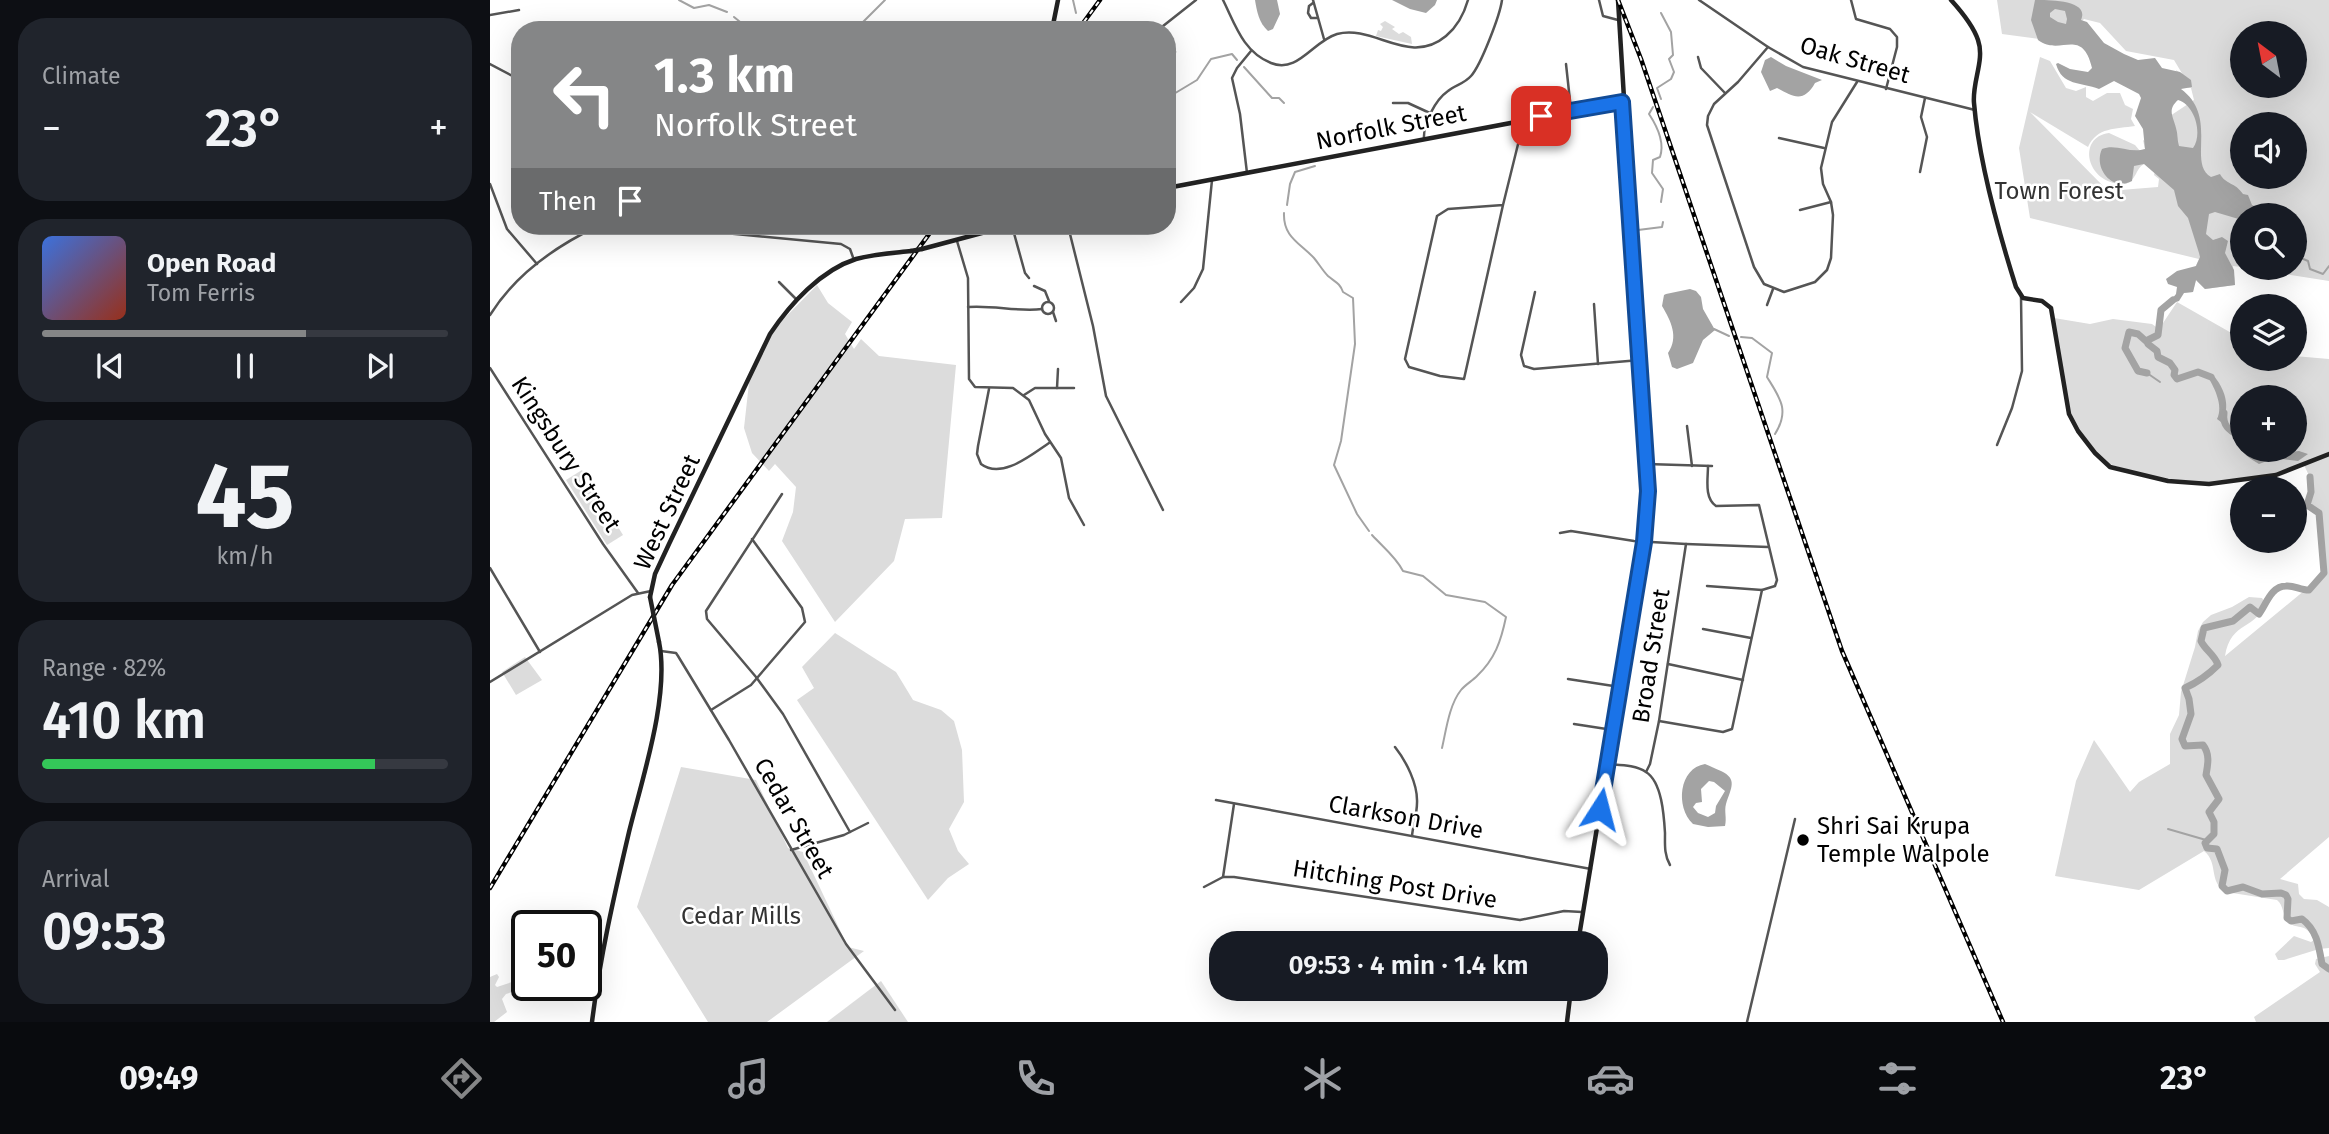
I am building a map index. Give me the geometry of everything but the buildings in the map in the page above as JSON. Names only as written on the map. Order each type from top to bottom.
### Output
[{"type":"main road","points":[[1054,21],[1058,0]]},
{"type":"main road","points":[[1580,931],[1644,542],[1648,491],[1622,102],[1618,0]]},
{"type":"main road","points":[[1951,0],[1971,26],[1980,46],[1974,90],[1975,110],[1989,186],[2013,279],[2021,296],[2042,301],[2050,306],[2069,414],[2079,433],[2100,459],[2110,467],[2181,483],[2216,483],[2283,473],[2329,454]]},
{"type":"main road","name":"Norfolk Street","points":[[1176,186],[1622,102]]},
{"type":"main road","name":"West Street","points":[[592,1022],[599,962],[656,719],[661,684],[661,651],[651,594],[655,575],[770,334],[797,300],[835,269],[854,260],[922,249],[978,235]]},
{"type":"main road","points":[[1567,1022],[1570,1001]]},
{"type":"street","points":[[1169,21],[1196,0]]},
{"type":"street","points":[[1223,0],[1239,34],[1252,50],[1268,62],[1283,65],[1297,61],[1324,39],[1342,33],[1406,47],[1428,46],[1452,30],[1468,0]]},
{"type":"street","points":[[1424,139],[1424,127],[1444,94],[1465,82],[1475,70],[1497,21],[1502,0]]},
{"type":"street","points":[[1599,0],[1603,16],[1618,20]]},
{"type":"street","name":"Oak Street","points":[[1699,0],[1768,47],[1803,67],[1975,110]]},
{"type":"street","points":[[1851,0],[1856,19],[1889,29],[1897,37],[1886,89]]},
{"type":"street","points":[[1313,2],[1324,39]]},
{"type":"street","points":[[1313,2],[1309,5],[1308,13],[1311,18],[1317,18]]},
{"type":"street","points":[[490,15],[519,10]]},
{"type":"street","points":[[1768,47],[1738,82],[1714,104],[1709,112],[1709,134],[1756,272],[1763,283],[1773,289],[1784,292],[1812,283],[1827,270],[1831,258],[1833,215],[1821,177],[1825,148],[1834,118],[1857,82]]},
{"type":"street","points":[[1247,173],[1240,114],[1232,78],[1252,50]]},
{"type":"street","points":[[1698,57],[1701,68],[1725,93]]},
{"type":"street","points":[[490,64],[511,75]]},
{"type":"street","points":[[1566,64],[1571,110]]},
{"type":"street","points":[[1920,172],[1927,137],[1921,117],[1925,98]]},
{"type":"street","points":[[1393,103],[1408,103],[1432,114]]},
{"type":"street","points":[[1503,205],[1448,209],[1437,216],[1405,359],[1409,367],[1440,376],[1464,379],[1524,120]]},
{"type":"street","points":[[1779,138],[1825,148]]},
{"type":"street","points":[[1181,302],[1194,288],[1203,269],[1212,180]]},
{"type":"street","points":[[490,184],[511,234]]},
{"type":"street","points":[[1800,210],[1830,202]]},
{"type":"street","points":[[512,235],[537,264]]},
{"type":"street","points":[[490,315],[503,296],[537,264],[581,235]]},
{"type":"street","points":[[746,235],[840,244],[849,248],[854,260]]},
{"type":"street","points":[[1013,235],[1029,278]]},
{"type":"street","points":[[1070,235],[1082,277],[1106,396],[1163,510]]},
{"type":"street","points":[[957,241],[967,268],[970,379],[975,387],[1013,388],[1024,395],[1061,458],[1069,498],[1084,525]]},
{"type":"street","points":[[779,282],[797,300]]},
{"type":"street","points":[[1034,286],[1045,291],[1054,305],[1052,312],[1056,321]]},
{"type":"street","points":[[1767,305],[1773,289]]},
{"type":"street","points":[[1535,292],[1522,352],[1522,365],[1534,369],[1640,360]]},
{"type":"street","points":[[1997,445],[2012,408],[2022,371],[2021,296]]},
{"type":"street","points":[[1042,309],[1044,303],[1049,301]]},
{"type":"street","points":[[1594,304],[1598,364]]},
{"type":"street","points":[[968,307],[988,305],[1027,311],[1042,309]]},
{"type":"street","points":[[1042,309],[1047,314],[1052,312]]},
{"type":"street","name":"Kingsbury Street","points":[[490,368],[603,544],[638,593]]},
{"type":"street","points":[[1058,369],[1058,388]]},
{"type":"street","points":[[989,388],[977,454],[981,464],[994,469],[1006,467],[1050,442]]},
{"type":"street","points":[[1024,395],[1035,388],[1074,388]]},
{"type":"street","points":[[1687,426],[1692,466]]},
{"type":"street","points":[[1647,464],[1710,466],[1708,495],[1711,503],[1716,506],[1759,505],[1777,585],[1762,590],[1707,586]]},
{"type":"street","points":[[782,494],[706,611],[707,619],[756,677],[783,715],[849,832]]},
{"type":"street","points":[[1560,533],[1571,531],[1644,542],[1768,547]]},
{"type":"street","points":[[711,710],[751,685],[804,624],[802,608],[752,539]]},
{"type":"street","name":"Broad Street","points":[[1646,772],[1659,721],[1686,544]]},
{"type":"street","points":[[490,568],[540,652]]},
{"type":"street","points":[[1659,721],[1723,732],[1732,729],[1762,590]]},
{"type":"street","points":[[490,682],[638,593],[651,594]]},
{"type":"street","points":[[1703,629],[1753,639]]},
{"type":"street","name":"Cedar Street","points":[[661,651],[676,653],[846,944],[895,1010]]},
{"type":"street","points":[[1668,664],[1744,681]]},
{"type":"street","points":[[1568,679],[1620,687]]},
{"type":"street","points":[[1574,724],[1613,730]]},
{"type":"street","points":[[1395,747],[1402,755],[1417,789],[1418,802],[1412,836]]},
{"type":"street","points":[[1607,763],[1646,772],[1655,785],[1670,864]]},
{"type":"street","name":"Clarkson Drive","points":[[1216,800],[1591,869]]},
{"type":"street","points":[[1204,887],[1223,877],[1234,804]]},
{"type":"street","points":[[1747,1022],[1795,819]]},
{"type":"street","points":[[791,850],[849,832],[868,823]]},
{"type":"street","name":"Hitching Post Drive","points":[[1223,877],[1520,920],[1555,912],[1583,912]]},
{"type":"green space","name":"Town Forest","points":[[1997,0],[2329,0],[2329,281],[2307,278],[2307,203],[2230,203],[2230,280],[2234,280],[2235,285],[2205,289],[2196,280],[2193,292],[2183,293],[2199,259],[2030,218],[2019,148],[2040,57],[2050,61],[2066,88],[2076,91],[2086,87],[2086,97],[2093,101],[2107,93],[2120,93],[2125,105],[2133,109],[2131,119],[2135,126],[2102,132],[2088,147],[2030,112],[2108,191],[2158,187],[2159,179],[2154,175],[2167,118],[2194,100],[2191,88],[2182,88],[2176,70],[2183,75],[2174,60],[2126,51],[2100,23],[2084,19],[2062,42],[2002,34]]},
{"type":"green space","points":[[1385,21],[1395,27],[1392,29],[1399,34],[1403,32],[1411,37],[1412,44],[1376,36],[1378,30],[1381,31],[1383,27],[1380,24]]},
{"type":"green space","points":[[2109,133],[2135,145],[2140,151],[2145,149],[2143,140],[2150,144],[2136,164],[2144,164],[2126,184],[2112,183],[2102,177],[2094,170],[2090,161],[2092,143],[2099,136]]},
{"type":"green space","points":[[817,285],[828,303],[852,322],[845,334],[854,349],[861,339],[879,356],[956,365],[942,518],[905,519],[894,561],[835,622],[782,541],[793,512],[796,487],[775,464],[769,471],[752,453],[744,428],[750,374],[771,332]]},
{"type":"green space","points":[[2177,302],[2230,332],[2230,371],[2307,371],[2307,357],[2329,359],[2329,837],[2280,879],[2298,884],[2299,894],[2304,899],[2317,900],[2329,907],[2329,948],[2284,960],[2278,960],[2275,954],[2294,936],[2311,942],[2314,940],[2311,934],[2285,918],[2277,900],[2226,892],[2217,883],[2209,856],[2204,851],[2139,890],[2055,876],[2076,781],[2094,740],[2130,792],[2139,782],[2170,764],[2170,734],[2179,715],[2181,692],[2203,622],[2211,615],[2249,597],[2262,598],[2265,603],[2261,612],[2233,636],[2225,656],[2305,590],[2312,588],[2324,573],[2319,513],[2307,505],[2312,482],[2304,465],[2290,471],[2259,476],[2230,476],[2230,481],[2216,483],[2168,481],[2105,463],[2071,420],[2054,318],[2090,324],[2113,319],[2152,324],[2159,329]]},
{"type":"green space","points":[[582,470],[623,535],[607,545],[566,480]]},
{"type":"green space","points":[[835,633],[896,672],[913,700],[941,710],[954,721],[962,750],[964,802],[949,829],[958,851],[969,864],[948,878],[928,900],[797,700],[814,688],[802,667]]},
{"type":"green space","points":[[525,657],[542,680],[516,695],[502,672]]},
{"type":"green space","name":"Cedar Mills","points":[[681,767],[756,780],[788,848],[803,852],[848,947],[864,951],[767,1022],[708,1022],[637,907]]},
{"type":"green space","points":[[2329,956],[2329,1022],[2256,1022],[2254,1017],[2320,972],[2315,964],[2316,959]]},
{"type":"green space","points":[[497,974],[497,987],[511,982],[511,992],[502,999],[507,1012],[494,1022],[490,1022],[490,977]]},
{"type":"green space","points":[[881,981],[908,1022],[827,1022]]},
{"type":"shaded area","points":[[1255,0],[1277,0],[1280,14],[1273,29],[1268,31],[1262,24]]},
{"type":"shaded area","points":[[1392,0],[1437,0],[1426,13]]},
{"type":"shaded area","points":[[2035,0],[2067,2],[2080,8],[2081,20],[2087,22],[2104,43],[2138,60],[2155,58],[2162,68],[2180,72],[2191,80],[2192,87],[2181,89],[2192,100],[2198,113],[2204,170],[2211,177],[2220,174],[2230,183],[2230,189],[2239,189],[2248,195],[2251,203],[2230,203],[2230,216],[2215,212],[2209,214],[2206,234],[2213,240],[2222,237],[2228,241],[2225,253],[2230,262],[2230,280],[2235,280],[2235,285],[2205,289],[2196,280],[2193,292],[2184,293],[2179,301],[2167,305],[2176,294],[2177,287],[2168,284],[2166,279],[2177,271],[2196,266],[2200,257],[2188,218],[2178,206],[2174,190],[2144,164],[2134,166],[2132,181],[2125,184],[2111,181],[2100,164],[2102,149],[2107,147],[2145,149],[2143,129],[2135,116],[2141,98],[2139,94],[2114,81],[2099,89],[2067,80],[2056,64],[2088,72],[2092,68],[2088,55],[2076,45],[2054,46],[2038,40],[2031,20]],"holes":[[[2055,9],[2065,11],[2066,24],[2050,17],[2050,13]],[[2178,100],[2184,103],[2196,121],[2197,135],[2193,148],[2179,146],[2172,113]]]},
{"type":"shaded area","points":[[1771,57],[1822,80],[1802,96],[1793,96],[1777,88],[1770,91],[1761,72],[1765,60]]},
{"type":"shaded area","points":[[1690,289],[1701,297],[1703,309],[1715,330],[1703,340],[1693,363],[1677,369],[1672,367],[1668,353],[1673,335],[1671,323],[1662,306],[1664,295]]},
{"type":"shaded area","points":[[2206,374],[2213,375],[2225,398],[2226,410],[2221,422],[2217,419],[2217,396]]},
{"type":"shaded area","points":[[1705,764],[1730,777],[1731,789],[1725,807],[1725,826],[1693,824],[1687,817],[1682,789],[1685,780],[1696,767]],"holes":[[[1709,781],[1725,791],[1715,813],[1708,817],[1698,813],[1693,807],[1702,802],[1701,789]]]},
{"type":"waterway","points":[[679,0],[694,8],[709,5],[727,12]]},
{"type":"waterway","points":[[864,21],[885,0]]},
{"type":"waterway","points":[[1073,0],[1076,13]]},
{"type":"waterway","points":[[1661,13],[1671,32],[1673,55],[1669,59],[1674,72],[1671,79],[1657,88],[1661,99]]},
{"type":"waterway","points":[[734,17],[739,21]]},
{"type":"waterway","points":[[1176,93],[1197,80],[1211,59],[1232,54],[1237,60]]},
{"type":"waterway","points":[[1244,67],[1272,98],[1279,98],[1284,103]]},
{"type":"waterway","points":[[1653,107],[1649,114],[1662,146],[1660,157],[1653,160],[1652,173],[1663,189],[1661,202]]},
{"type":"waterway","points":[[1287,205],[1295,172],[1315,166]]},
{"type":"waterway","points":[[1284,213],[1286,228],[1293,239],[1314,258],[1343,292],[1353,298],[1355,344],[1341,441],[1334,465],[1357,514],[1369,531]]},
{"type":"waterway","points":[[1638,230],[1662,227],[1663,222]]},
{"type":"waterway","points":[[2307,261],[2310,269],[2323,274],[2329,266]]},
{"type":"waterway","points":[[2173,300],[2161,310],[2158,335],[2148,340],[2148,344],[2157,351],[2158,357],[2170,363],[2177,379],[2198,372],[2211,377]]},
{"type":"waterway","points":[[1714,329],[1729,336]]},
{"type":"waterway","points":[[2147,342],[2138,334],[2129,332],[2125,348],[2138,371],[2147,373]]},
{"type":"waterway","points":[[1741,337],[1752,338],[1772,353],[1767,377],[1782,404],[1782,418],[1775,434]]},
{"type":"waterway","points":[[2147,373],[2160,382]]},
{"type":"waterway","points":[[2224,413],[2226,425],[2230,430]]},
{"type":"waterway","points":[[2310,477],[2311,492],[2307,505],[2319,513],[2324,573],[2309,590],[2289,586],[2276,589],[2259,614],[2250,607],[2233,621],[2204,628],[2201,641],[2218,665],[2185,688],[2191,714],[2182,739],[2185,746],[2203,745],[2207,752],[2206,775],[2219,799],[2209,812],[2214,822],[2214,834],[2205,843],[2207,848],[2217,849],[2225,870],[2222,886],[2227,891],[2243,887],[2262,894],[2286,895],[2287,918],[2291,921],[2302,919],[2307,923],[2316,939],[2322,964],[2329,969]]},
{"type":"waterway","points":[[1372,535],[1403,571],[1423,576],[1446,595],[1485,602],[1506,617],[1493,656],[1483,670],[1461,690],[1454,703],[1442,748]]},
{"type":"waterway","points":[[2168,829],[2206,840]]},
{"type":"railway","points":[[1085,21],[1100,0]]},
{"type":"railway","points":[[1618,0],[1641,59],[1842,651],[2003,1022]]},
{"type":"railway","points":[[490,888],[672,585],[928,235]]},
{"type":"place","name":"Shri Sai Krupa Temple Walpole","points":[[1803,840]]},
{"type":"route","points":[[1541,116],[1622,102],[1648,491],[1644,542],[1600,809]]}]
